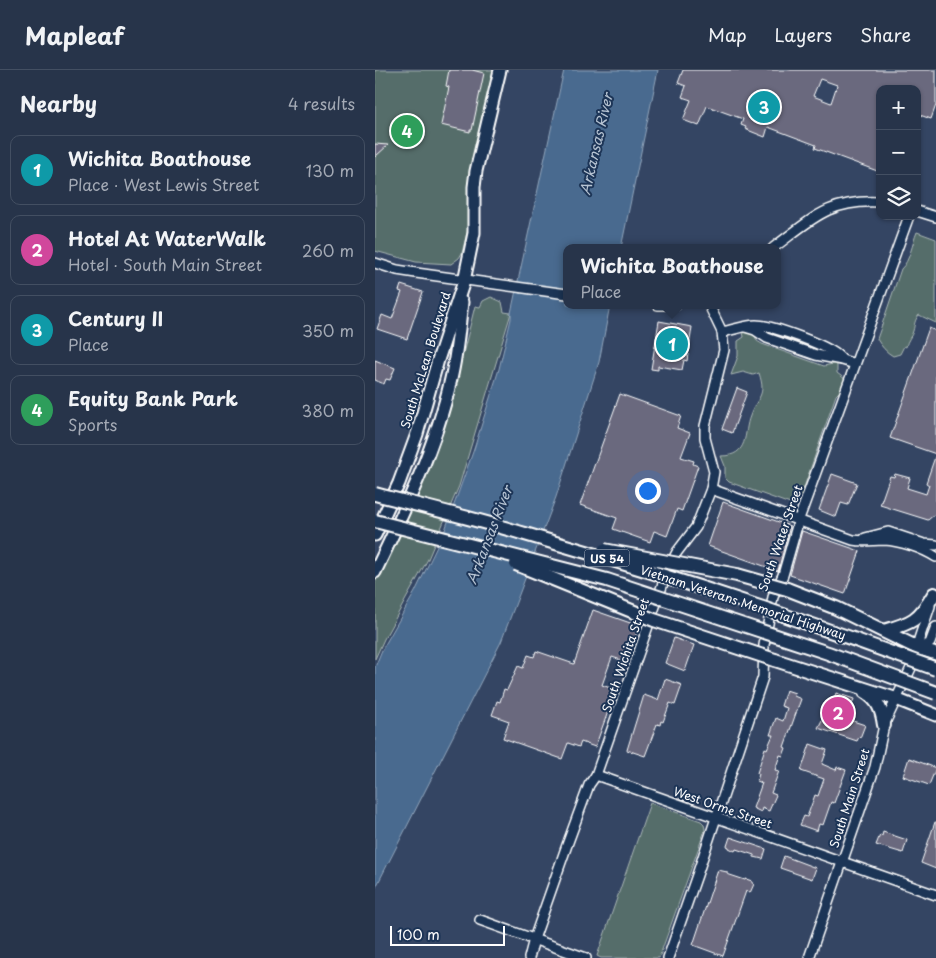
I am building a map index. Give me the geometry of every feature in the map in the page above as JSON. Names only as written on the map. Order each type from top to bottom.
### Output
[{"type":"highway","name":"Vietnam Veterans Memorial Highway","points":[[375,494],[524,533],[650,571],[826,629],[936,669]]},
{"type":"highway","name":"Vietnam Veterans Memorial Highway","points":[[375,521],[607,580],[828,653],[936,693]]},
{"type":"highway","points":[[524,533],[737,575],[787,589],[836,608],[920,649]]},
{"type":"highway","points":[[474,547],[654,620],[896,698]]},
{"type":"highway","points":[[884,632],[907,625],[919,616],[935,592]]},
{"type":"highway","points":[[857,686],[873,696],[879,704],[884,725]]},
{"type":"main road","points":[[464,281],[474,233],[474,186],[476,171],[500,70]]},
{"type":"main road","name":"South McLean Boulevard","points":[[375,535],[399,483],[417,434],[438,360],[464,281]]},
{"type":"main road","name":"South McLean Boulevard","points":[[375,572],[415,485],[441,414],[456,358],[464,281]]},
{"type":"main road","points":[[920,649],[936,654]]},
{"type":"main road","points":[[896,698],[936,715]]},
{"type":"street","points":[[778,244],[823,211],[849,203],[876,202]]},
{"type":"street","points":[[921,212],[936,218]]},
{"type":"street","name":"South Water Street","points":[[668,958],[763,677],[764,645],[773,596],[783,575],[799,520],[908,220]]},
{"type":"street","points":[[375,263],[397,270],[464,281],[563,294]]},
{"type":"street","name":"South Wichita Street","points":[[529,958],[534,939],[589,785],[597,775],[668,569],[677,552],[696,527],[711,489],[714,472],[705,438],[705,426],[724,350],[722,332],[711,309]]},
{"type":"street","points":[[722,332],[750,327],[767,338],[816,355],[855,364]]},
{"type":"street","points":[[711,489],[853,540],[865,542],[893,541],[931,553],[936,557]]},
{"type":"street","points":[[853,540],[888,532],[924,544],[936,545]]},
{"type":"street","name":"South Main Street","points":[[809,958],[875,767],[884,725],[920,649],[919,638],[935,592]]},
{"type":"street","name":"South Main Street","points":[[920,649],[930,643],[936,627]]},
{"type":"street","name":"West Orme Street","points":[[597,775],[936,895]]},
{"type":"street","points":[[480,920],[586,958]]},
{"type":"green space","points":[[375,70],[495,70],[469,224],[462,253],[451,264],[416,262],[375,251]]},
{"type":"green space","points":[[917,232],[936,239],[936,323],[919,315],[906,347],[904,346],[900,354],[893,356],[884,349],[877,339],[901,269],[909,257]]},
{"type":"green space","points":[[491,297],[502,302],[504,312],[511,313],[459,486],[428,559],[375,659],[375,583],[388,557],[457,378],[475,306],[480,307],[483,301]]},
{"type":"green space","points":[[743,332],[754,333],[757,341],[762,344],[824,366],[837,363],[837,373],[845,379],[842,389],[836,395],[801,496],[796,497],[793,505],[729,482],[725,478],[725,466],[721,456],[730,455],[741,448],[750,416],[762,392],[759,373],[753,375],[743,372],[731,375],[738,356],[738,341],[744,337]]},
{"type":"green space","points":[[650,803],[701,821],[704,824],[705,830],[659,958],[601,958],[597,956]]},
{"type":"water","name":"Arkansas River","points":[[564,70],[658,70],[622,244],[563,244],[563,309],[609,309],[599,362],[556,497],[501,642],[375,889],[375,667],[382,650],[415,592],[445,530],[474,449],[499,369]]},
{"type":"building","points":[[449,70],[472,70],[484,73],[470,132],[441,125],[449,87],[446,86]]},
{"type":"building","points":[[683,70],[936,70],[936,105],[931,119],[921,115],[921,85],[876,85],[876,171],[815,148],[816,145],[768,127],[765,137],[745,129],[746,127],[741,125],[743,119],[707,106],[699,126],[683,120],[691,100],[682,97],[686,86],[678,83]],"holes":[[[820,79],[837,85],[831,103],[813,96]]]},
{"type":"building","points":[[375,144],[388,145],[375,157]]},
{"type":"building","points":[[401,285],[423,292],[407,339],[377,329],[382,315],[392,319],[402,292],[399,291]]},
{"type":"building","points":[[659,321],[692,327],[687,361],[684,360],[682,370],[658,366],[658,370],[651,369]]},
{"type":"building","points":[[929,328],[936,331],[936,454],[890,438]]},
{"type":"building","points":[[375,360],[395,368],[390,380],[386,379],[384,384],[375,380]]},
{"type":"building","points":[[737,388],[747,392],[732,433],[722,429]]},
{"type":"building","points":[[620,394],[681,416],[677,428],[690,433],[681,457],[694,461],[693,464],[698,466],[682,511],[677,509],[667,536],[654,531],[650,542],[613,529],[617,518],[580,505]]},
{"type":"building","points":[[935,457],[936,513],[928,520],[880,505],[890,476],[894,477],[895,474],[910,478],[907,488],[926,494],[929,485],[926,483]]},
{"type":"building","points":[[832,474],[857,483],[848,505],[841,503],[836,517],[819,510]]},
{"type":"building","points":[[723,502],[790,526],[778,571],[708,546]]},
{"type":"building","points":[[802,531],[860,551],[845,594],[790,575]]},
{"type":"building","points":[[593,610],[639,626],[627,662],[612,657],[602,685],[616,690],[595,747],[581,742],[579,747],[568,743],[562,759],[503,738],[509,721],[492,715],[497,701],[500,702],[504,689],[507,690],[518,666],[523,668],[528,655],[534,657],[536,651],[574,664]]},
{"type":"building","points":[[674,638],[694,645],[685,671],[665,663]]},
{"type":"building","points":[[665,679],[682,685],[675,705],[670,703],[663,722],[661,721],[660,725],[657,724],[645,756],[627,750],[644,695],[658,700]]},
{"type":"building","points":[[786,690],[795,693],[794,696],[801,699],[784,747],[786,748],[783,756],[780,755],[775,770],[779,771],[771,793],[776,795],[769,811],[762,808],[761,812],[753,808],[762,783],[757,781],[759,774],[757,773],[765,748],[767,749],[773,735],[770,735],[776,718],[783,721],[787,708],[781,706]]},
{"type":"building","points":[[836,693],[854,699],[847,719],[865,725],[857,741],[818,728],[826,712],[829,713]]},
{"type":"building","points":[[810,744],[827,750],[822,764],[836,770],[837,767],[846,770],[834,803],[831,802],[823,825],[819,824],[817,831],[800,825],[804,816],[807,817],[815,795],[818,796],[824,779],[801,771]]},
{"type":"building","points":[[909,758],[936,768],[929,785],[903,776]]},
{"type":"building","points":[[936,822],[936,869],[921,863]]},
{"type":"building","points":[[883,832],[907,840],[903,853],[876,845]]},
{"type":"building","points":[[730,837],[766,849],[763,859],[729,848],[727,846]]},
{"type":"building","points":[[784,856],[816,868],[812,879],[780,868]]},
{"type":"building","points":[[718,870],[752,881],[754,884],[750,893],[746,891],[723,956],[693,945]]},
{"type":"place","name":"Century II","points":[[764,107]]},
{"type":"place","name":"Equity Bank Park","points":[[407,131]]},
{"type":"place","name":"Wichita Boathouse","points":[[672,344]]},
{"type":"place","name":"Hotel At WaterWalk","points":[[838,713]]}]
